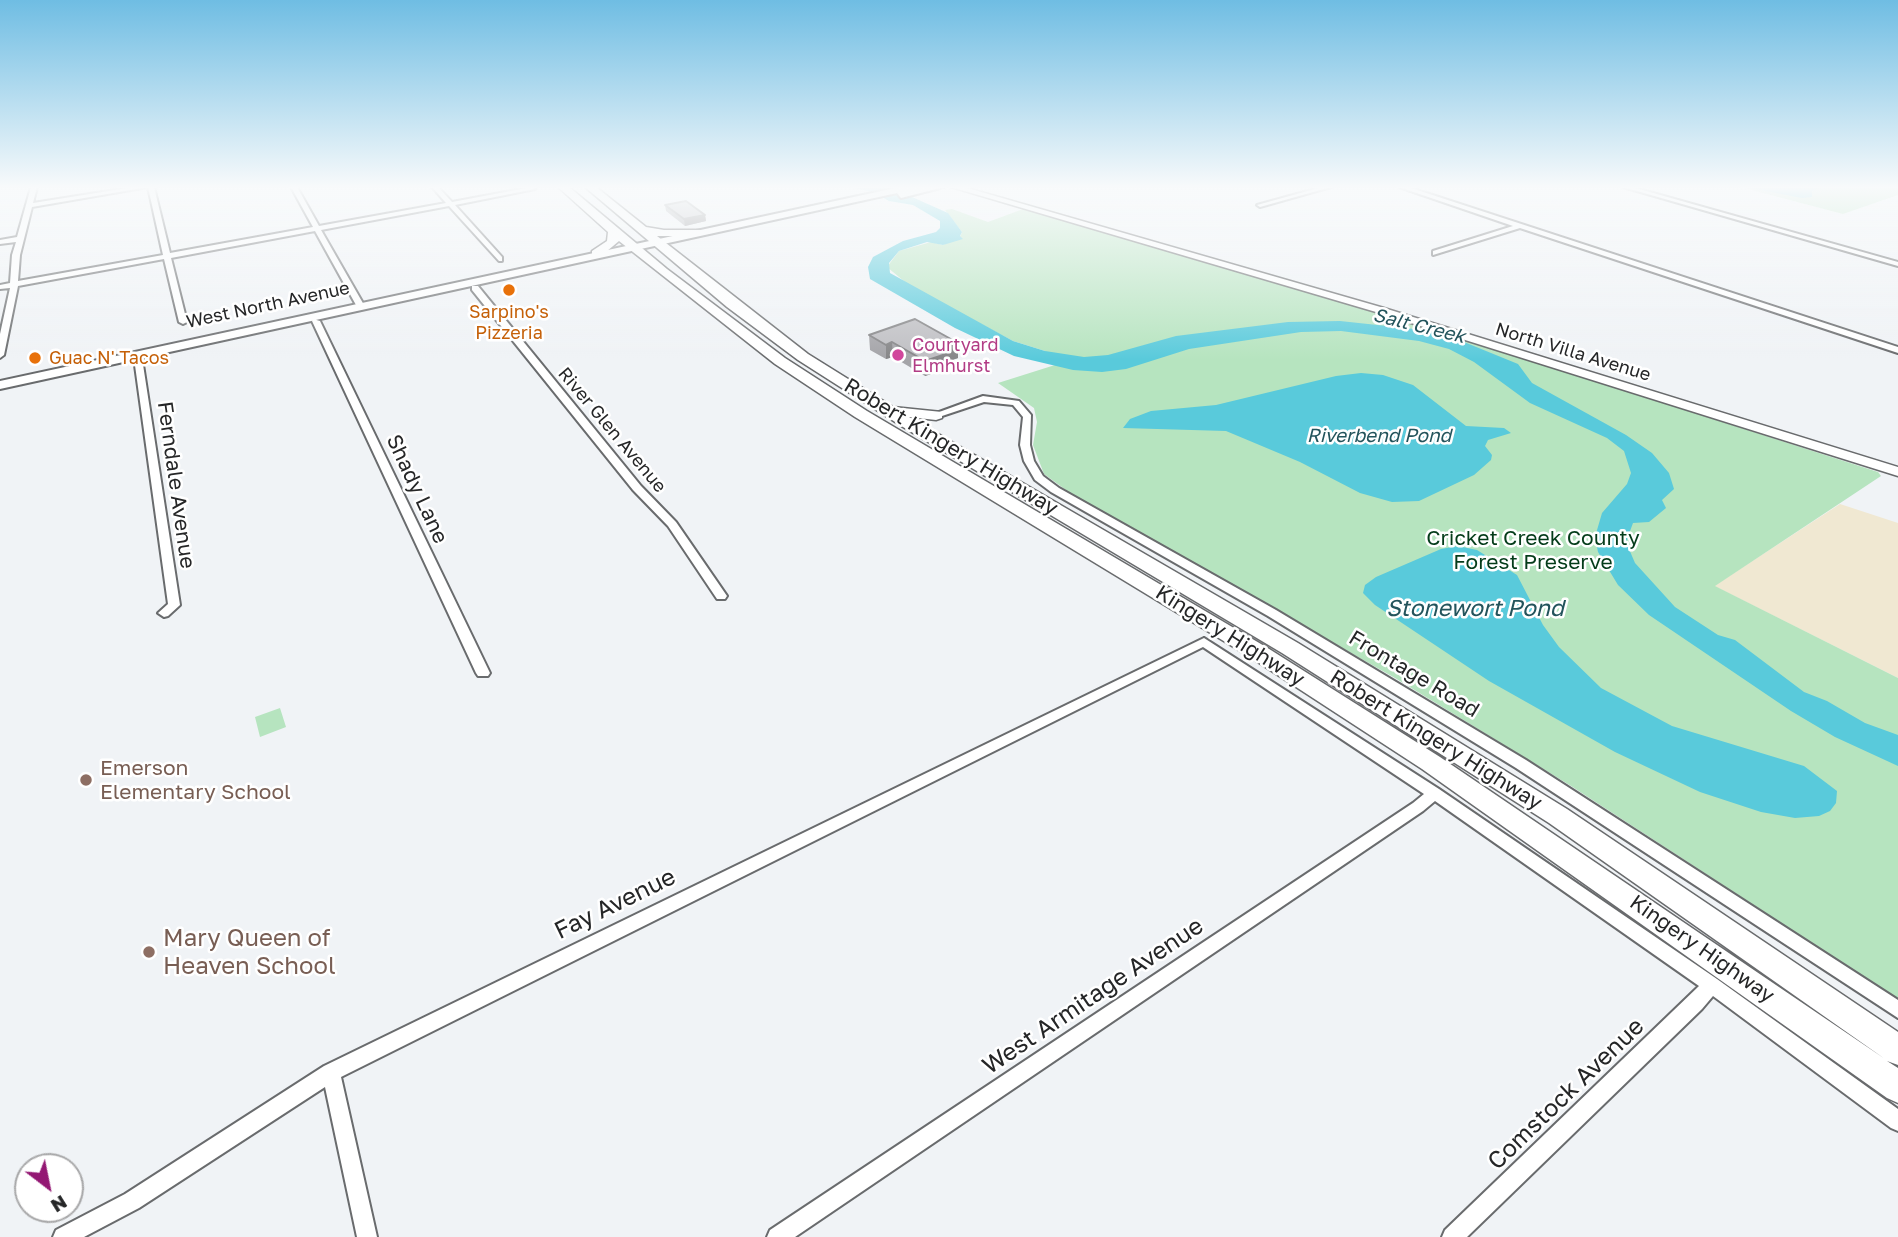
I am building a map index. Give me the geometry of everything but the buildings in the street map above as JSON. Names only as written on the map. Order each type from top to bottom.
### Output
[{"type":"highway","points":[[596,254],[610,245]]},
{"type":"highway","name":"Kingery Highway","points":[[641,245],[683,264]]},
{"type":"highway","name":"Kingery Highway","points":[[647,245],[792,368],[873,421],[1258,652],[1420,756],[1898,1087]]},
{"type":"highway","points":[[683,264],[684,252],[690,245]]},
{"type":"highway","points":[[648,248],[737,316],[758,324]]},
{"type":"highway","name":"Robert Kingery Highway","points":[[683,264],[758,324],[881,406],[1290,648],[1546,809],[1898,1049]]},
{"type":"highway","points":[[881,406],[905,414],[936,415]]},
{"type":"highway","points":[[936,415],[926,425],[927,428],[948,447]]},
{"type":"main road","points":[[85,366],[138,358],[475,288],[663,245]]},
{"type":"main road","name":"North Villa Avenue","points":[[1156,245],[1392,314],[1898,472]]},
{"type":"main road","name":"West North Avenue","points":[[0,385],[596,254],[648,248]]},
{"type":"street","points":[[0,355],[20,245]]},
{"type":"street","points":[[164,245],[183,322]]},
{"type":"street","points":[[0,287],[235,245]]},
{"type":"street","points":[[325,245],[360,305]]},
{"type":"street","points":[[486,245],[499,259]]},
{"type":"street","points":[[1436,253],[1461,245]]},
{"type":"street","points":[[1576,245],[1898,350]]},
{"type":"street","points":[[1830,245],[1898,264]]},
{"type":"street","name":"River Glen Avenue","points":[[475,288],[637,488],[672,524],[720,596]]},
{"type":"street","name":"Shady Lane","points":[[316,321],[483,673]]},
{"type":"street","name":"Ferndale Avenue","points":[[138,358],[174,605],[164,613]]},
{"type":"street","name":"Frontage Road","points":[[936,415],[983,399],[1000,398],[1016,403],[1028,417],[1025,445],[1029,461],[1040,478],[1055,490],[1272,613],[1521,764],[1898,1010]]},
{"type":"street","points":[[1204,642],[1434,793],[1711,985],[1898,1121]]},
{"type":"street","name":"Fay Avenue","points":[[63,1237],[132,1201],[331,1072],[1204,642]]},
{"type":"street","name":"West Armitage Avenue","points":[[777,1237],[1418,807],[1434,793]]},
{"type":"street","name":"Comstock Avenue","points":[[1452,1237],[1696,1003],[1711,985]]},
{"type":"street","points":[[331,1072],[367,1237]]},
{"type":"shaded area","points":[[1840,504],[1898,523],[1898,678],[1714,586]]},
{"type":"green space","name":"Cricket Creek County Forest Preserve","points":[[921,245],[1145,245],[1452,335],[1878,472],[1881,476],[1715,586],[1898,678],[1898,999],[1571,786],[1395,678],[1070,493],[1044,474],[1033,445],[1037,422],[1034,408],[998,383],[1055,365],[1045,351],[1013,341],[911,287],[887,267],[899,251]]},
{"type":"green space","points":[[280,708],[286,727],[260,737],[255,717]]},
{"type":"water","points":[[896,245],[919,245],[899,251],[889,263],[890,273],[1013,341],[1045,351],[1084,357],[1108,355],[1176,336],[1288,322],[1340,321],[1424,330],[1464,342],[1518,364],[1532,383],[1626,435],[1652,453],[1669,473],[1674,489],[1662,500],[1666,508],[1649,522],[1633,523],[1626,542],[1635,563],[1675,607],[1718,635],[1735,640],[1804,692],[1827,701],[1865,723],[1898,735],[1898,766],[1835,737],[1791,711],[1649,615],[1618,585],[1598,552],[1595,537],[1602,513],[1627,484],[1631,473],[1624,451],[1607,438],[1530,403],[1474,362],[1449,349],[1419,341],[1341,331],[1301,332],[1189,349],[1126,369],[1102,372],[1073,370],[1014,356],[955,328],[870,279],[868,267],[873,257]]},
{"type":"water","name":"Riverbend Pond","points":[[1361,373],[1383,375],[1413,385],[1466,426],[1504,428],[1511,433],[1488,440],[1485,446],[1492,455],[1491,460],[1474,475],[1419,501],[1392,502],[1360,493],[1300,462],[1226,431],[1123,428],[1130,419],[1151,411],[1216,405],[1336,376]]},
{"type":"water","name":"Stonewort Pond","points":[[1458,546],[1477,550],[1517,575],[1543,625],[1559,647],[1601,688],[1672,726],[1804,766],[1837,791],[1836,803],[1830,811],[1819,816],[1795,818],[1761,812],[1700,792],[1615,752],[1489,681],[1375,605],[1363,593],[1365,585],[1376,577],[1441,549]]},
{"type":"place","name":"Sarpino's Pizzeria","points":[[509,290]]},
{"type":"place","name":"Courtyard Elmhurst","points":[[898,355]]},
{"type":"place","name":"Guac N' Tacos","points":[[35,358]]},
{"type":"place","name":"Emerson Elementary School","points":[[86,780]]},
{"type":"place","name":"Mary Queen of Heaven School","points":[[149,952]]},
{"type":"water label","name":"Salt Creek","points":[[1419,326]]}]
